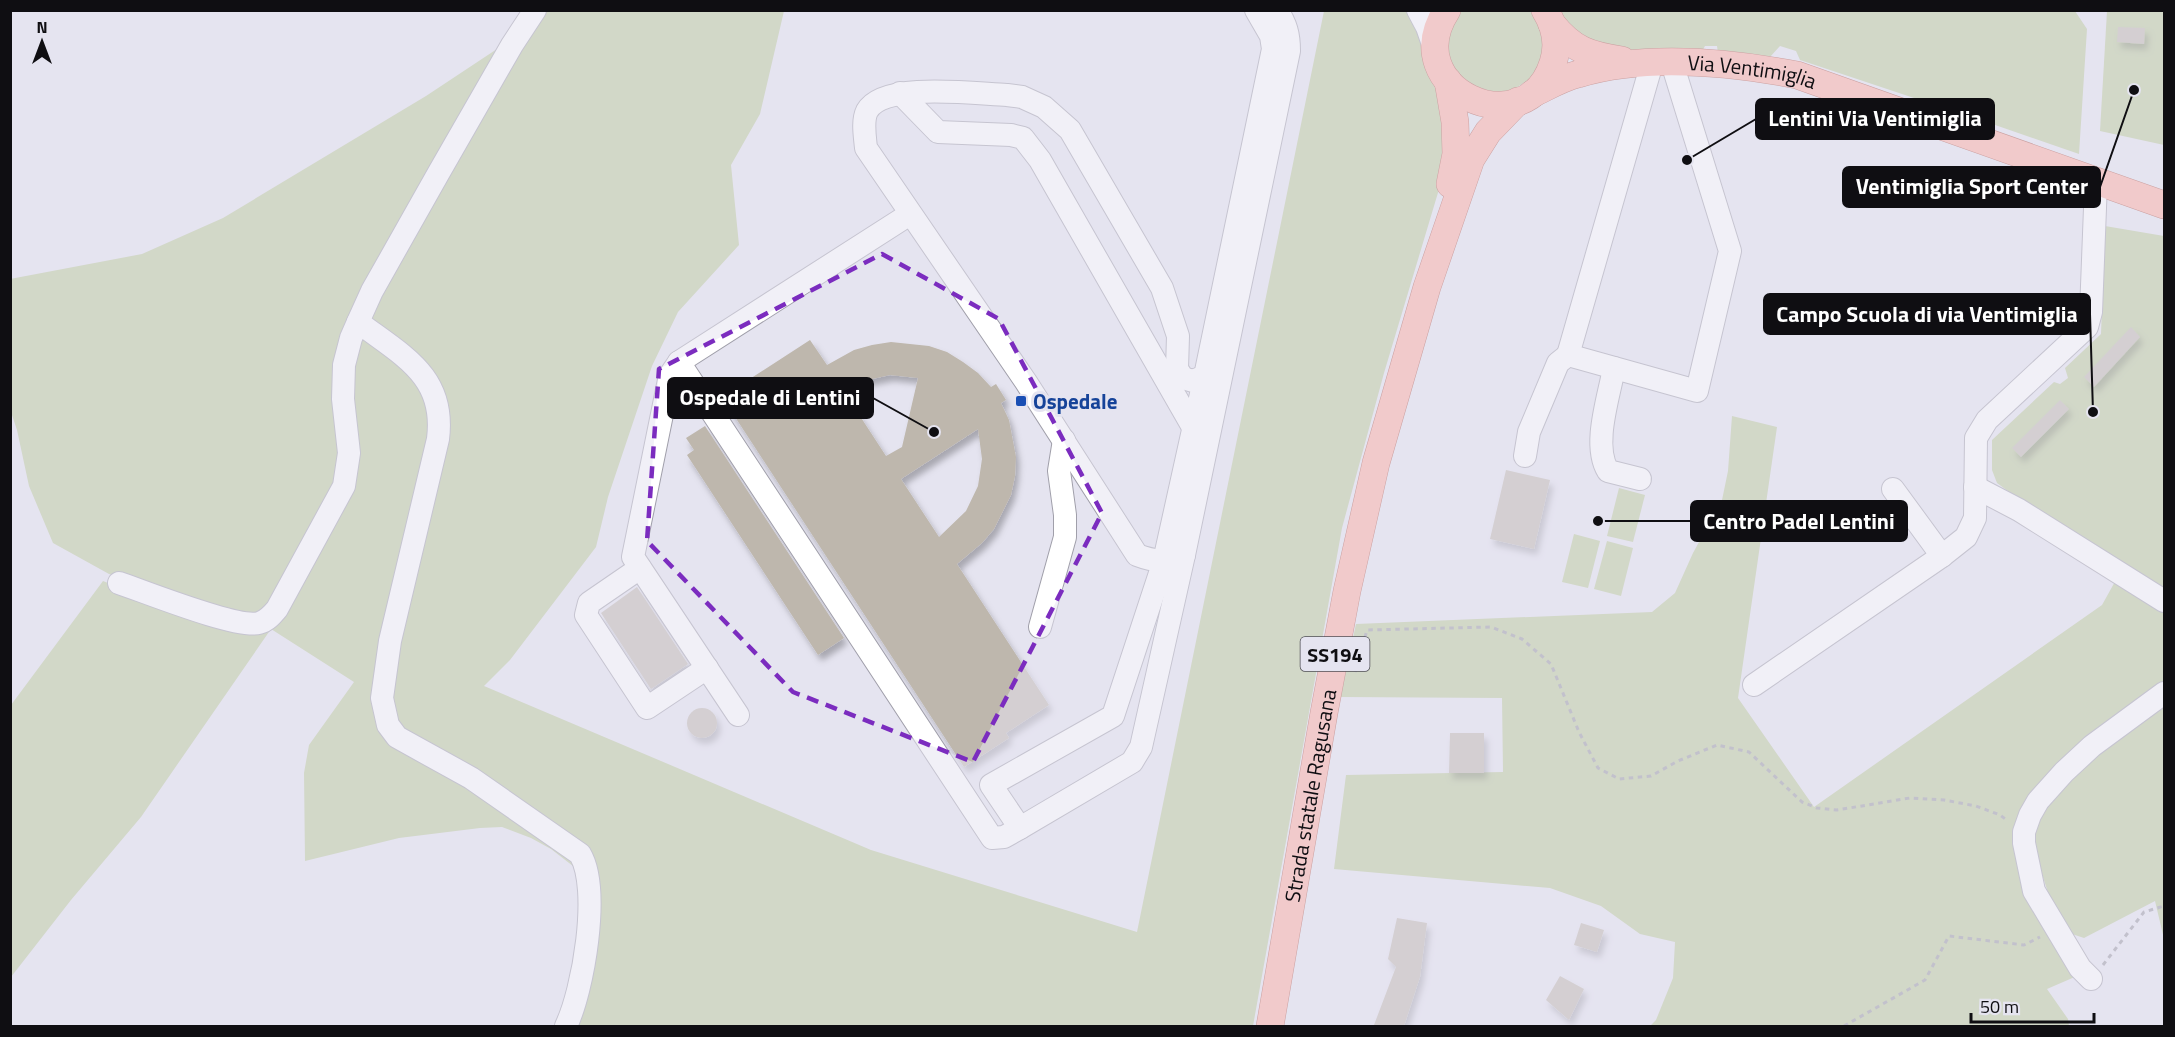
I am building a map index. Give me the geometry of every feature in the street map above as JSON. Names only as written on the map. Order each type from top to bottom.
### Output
[{"type":"main road","points":[[1448,10],[1437,33],[1436,53],[1440,68],[1448,81],[1463,96],[1477,103],[1498,106],[1525,98],[1575,74],[1600,68],[1656,63]]},
{"type":"main road","points":[[1548,15],[1565,40],[1575,47],[1602,57],[1656,63]]},
{"type":"main road","points":[[1427,287],[1471,159],[1488,132],[1546,79],[1555,60],[1556,44],[1548,15]]},
{"type":"main road","name":"Via Ventimiglia","points":[[1656,63],[1724,64],[1797,75],[2164,205]]},
{"type":"main road","points":[[1427,287],[1456,154],[1455,122],[1448,81]]},
{"type":"main road","name":"Strada statale Ragusana","points":[[1270,1026],[1347,591],[1376,463],[1427,287]]},
{"type":"street","points":[[119,583],[230,621],[257,624],[266,621],[277,609],[344,486],[349,453],[343,399],[344,365],[358,322],[372,291],[438,174],[512,45],[535,10]]},
{"type":"street","points":[[679,362],[992,838],[1004,837],[1132,762],[1141,747],[1171,611],[1174,558],[1194,429],[1273,49],[1271,36],[1256,10]]},
{"type":"street","points":[[1020,828],[991,785],[1113,716],[1153,594],[1174,558],[1289,51],[1289,34],[1277,10]]},
{"type":"street","points":[[1418,10],[1436,53]]},
{"type":"street","points":[[1525,456],[1529,432],[1558,363],[1568,355],[1656,63]]},
{"type":"street","points":[[1568,355],[1697,391],[1730,251],[1656,63]]},
{"type":"street","points":[[1171,611],[1165,603],[1155,601],[1137,555],[1064,440],[866,148],[864,128],[866,111],[877,100],[900,93],[916,92],[1007,94],[1044,106],[1070,130],[1162,288],[1178,336],[1177,369],[1184,378],[1193,381],[1206,376]]},
{"type":"street","points":[[900,93],[938,132],[1011,135],[1023,138],[1040,160],[1194,429]]},
{"type":"street","points":[[1023,138],[1044,106]]},
{"type":"street","points":[[1754,685],[1942,556],[1966,537],[1975,518],[1976,438],[1987,420],[2087,327],[2091,312],[2096,182]]},
{"type":"street","points":[[738,714],[633,557],[670,375],[679,362],[910,214]]},
{"type":"street","points":[[358,322],[421,372],[440,408],[438,440],[390,640],[382,698],[388,725],[397,737],[471,778],[580,855],[588,874],[590,908],[573,1013],[566,1026]]},
{"type":"street","points":[[1155,362],[1164,364],[1177,358]]},
{"type":"street","points":[[1614,368],[1600,444],[1603,462],[1608,471],[1640,479]]},
{"type":"street","points":[[1040,627],[1065,537],[1065,515],[1059,471],[1064,440]]},
{"type":"street","points":[[1975,487],[2019,510],[2164,601]]},
{"type":"street","points":[[1893,489],[1942,556]]},
{"type":"street","points":[[1137,555],[1152,561],[1174,558]]},
{"type":"street","points":[[640,568],[589,603],[586,615],[647,708],[707,668]]},
{"type":"street","points":[[2091,979],[2080,968],[2034,891],[2024,843],[2024,832],[2038,801],[2064,772],[2092,746],[2164,693]]},
{"type":"path","points":[[1355,672],[1367,630],[1491,627],[1522,639],[1551,664],[1598,768],[1619,779],[1650,776],[1678,761],[1717,745],[1749,752],[1803,802],[1817,808],[1837,810],[1910,798],[1944,800],[1976,806],[2000,816],[2024,832]]},
{"type":"path","points":[[2091,979],[2144,912],[2164,906]]},
{"type":"path","points":[[1844,1026],[1925,980],[1949,936],[2024,945],[2038,939],[2053,924]]},
{"type":"highlighted area","points":[[882,254],[999,319],[1102,513],[973,762],[793,692],[647,541],[659,369]]},
{"type":"green space","points":[[541,11],[784,11],[760,114],[731,165],[739,245],[678,312],[652,366],[608,497],[596,547],[510,660],[484,686],[871,850],[1137,932],[1324,11],[1411,11],[1443,92],[1446,166],[1384,373],[1342,528],[1253,1026],[573,1026],[590,866],[396,731],[390,686],[446,423],[367,316]]},
{"type":"green space","points":[[1461,11],[1530,11],[1540,26],[1543,40],[1538,73],[1506,95],[1461,83],[1445,48],[1453,19]]},
{"type":"green space","points":[[1558,11],[2075,11],[2087,29],[2079,154],[1975,118],[1971,109],[1960,107],[1953,111],[1800,60],[1796,51],[1780,46],[1770,57],[1718,53],[1717,46],[1705,46],[1701,53],[1633,52],[1580,41]]},
{"type":"green space","points":[[2107,11],[2164,11],[2164,145],[2100,131]]},
{"type":"green space","points":[[503,45],[346,330],[346,459],[263,614],[239,615],[109,574],[53,543],[29,486],[11,412],[10,279],[142,254],[223,218],[426,96]]},
{"type":"green space","points":[[2105,226],[2164,236],[2164,595],[2097,557],[1997,483],[1992,470],[1992,440],[2054,382],[2060,384],[2068,378],[2065,368],[2101,334]]},
{"type":"green space","points":[[367,336],[405,363],[435,411],[378,718],[577,856],[582,873],[551,849],[531,838],[502,827],[399,838],[305,861],[304,773],[309,745],[354,682],[271,629],[141,817],[71,900],[11,977],[11,705],[103,581],[180,612],[252,634],[341,507],[349,400],[357,337]]},
{"type":"green space","points":[[1732,416],[1777,427],[1738,698],[1814,807],[2102,605],[2117,578],[2164,607],[2164,685],[2078,750],[2020,839],[2077,976],[2047,989],[2068,1019],[2069,1026],[1650,1026],[1656,1020],[1673,978],[1675,942],[1640,934],[1601,906],[1550,888],[1334,869],[1346,775],[1503,772],[1502,698],[1340,697],[1356,624],[1652,612],[1675,593],[1693,553],[1722,500],[1728,471]]},
{"type":"green space","points":[[1619,488],[1645,495],[1633,542],[1607,536]]},
{"type":"green space","points":[[1574,534],[1600,541],[1588,588],[1562,582]]},
{"type":"green space","points":[[1607,541],[1633,548],[1621,596],[1594,589]]},
{"type":"green space","points":[[2164,701],[2164,939],[2155,901],[2084,938],[2069,933],[2053,908],[2042,874],[2035,845],[2037,822],[2056,784]]},
{"type":"building","points":[[2118,27],[2145,28],[2144,44],[2117,42]]},
{"type":"building","points":[[2131,327],[2140,337],[2094,387],[2084,377]]},
{"type":"building","points":[[810,340],[827,365],[854,350],[872,345],[891,342],[929,346],[947,352],[963,362],[991,387],[996,384],[1006,400],[1001,403],[1009,420],[1016,457],[1011,495],[994,529],[982,543],[957,564],[1049,705],[1006,733],[1009,738],[964,767],[722,397]],"holes":[[[890,375],[918,378],[902,447],[886,456],[843,390],[863,381]],[[978,429],[982,459],[978,486],[966,511],[939,537],[901,479]]]},
{"type":"building","points":[[2060,400],[2069,409],[2021,457],[2012,448]]},
{"type":"building","points":[[705,426],[844,638],[818,655],[687,455],[694,450],[686,438]]},
{"type":"building","points":[[1506,470],[1550,480],[1534,549],[1490,539]]},
{"type":"building","points":[[637,587],[688,664],[651,689],[601,613]]},
{"type":"building","points":[[702,708],[713,712],[717,723],[713,734],[702,738],[691,734],[687,723],[691,712]]},
{"type":"building","points":[[1450,733],[1484,733],[1484,773],[1449,773]]},
{"type":"building","points":[[1397,918],[1427,923],[1420,977],[1404,1026],[1374,1025],[1396,967],[1388,959]]},
{"type":"building","points":[[1581,923],[1604,930],[1597,952],[1574,945]]},
{"type":"building","points":[[1560,976],[1584,989],[1569,1020],[1546,1000]]},
{"type":"place","name":"Ventimiglia Sport Center","points":[[2134,90]]},
{"type":"place","name":"Lentini Via Ventimiglia","points":[[1687,160]]},
{"type":"place","name":"Ospedale","points":[[1021,401]]},
{"type":"place","name":"Campo Scuola di via Ventimiglia","points":[[2093,412]]},
{"type":"place","name":"Ospedale di Lentini","points":[[934,432]]},
{"type":"place","name":"Centro Padel Lentini","points":[[1598,521]]}]
